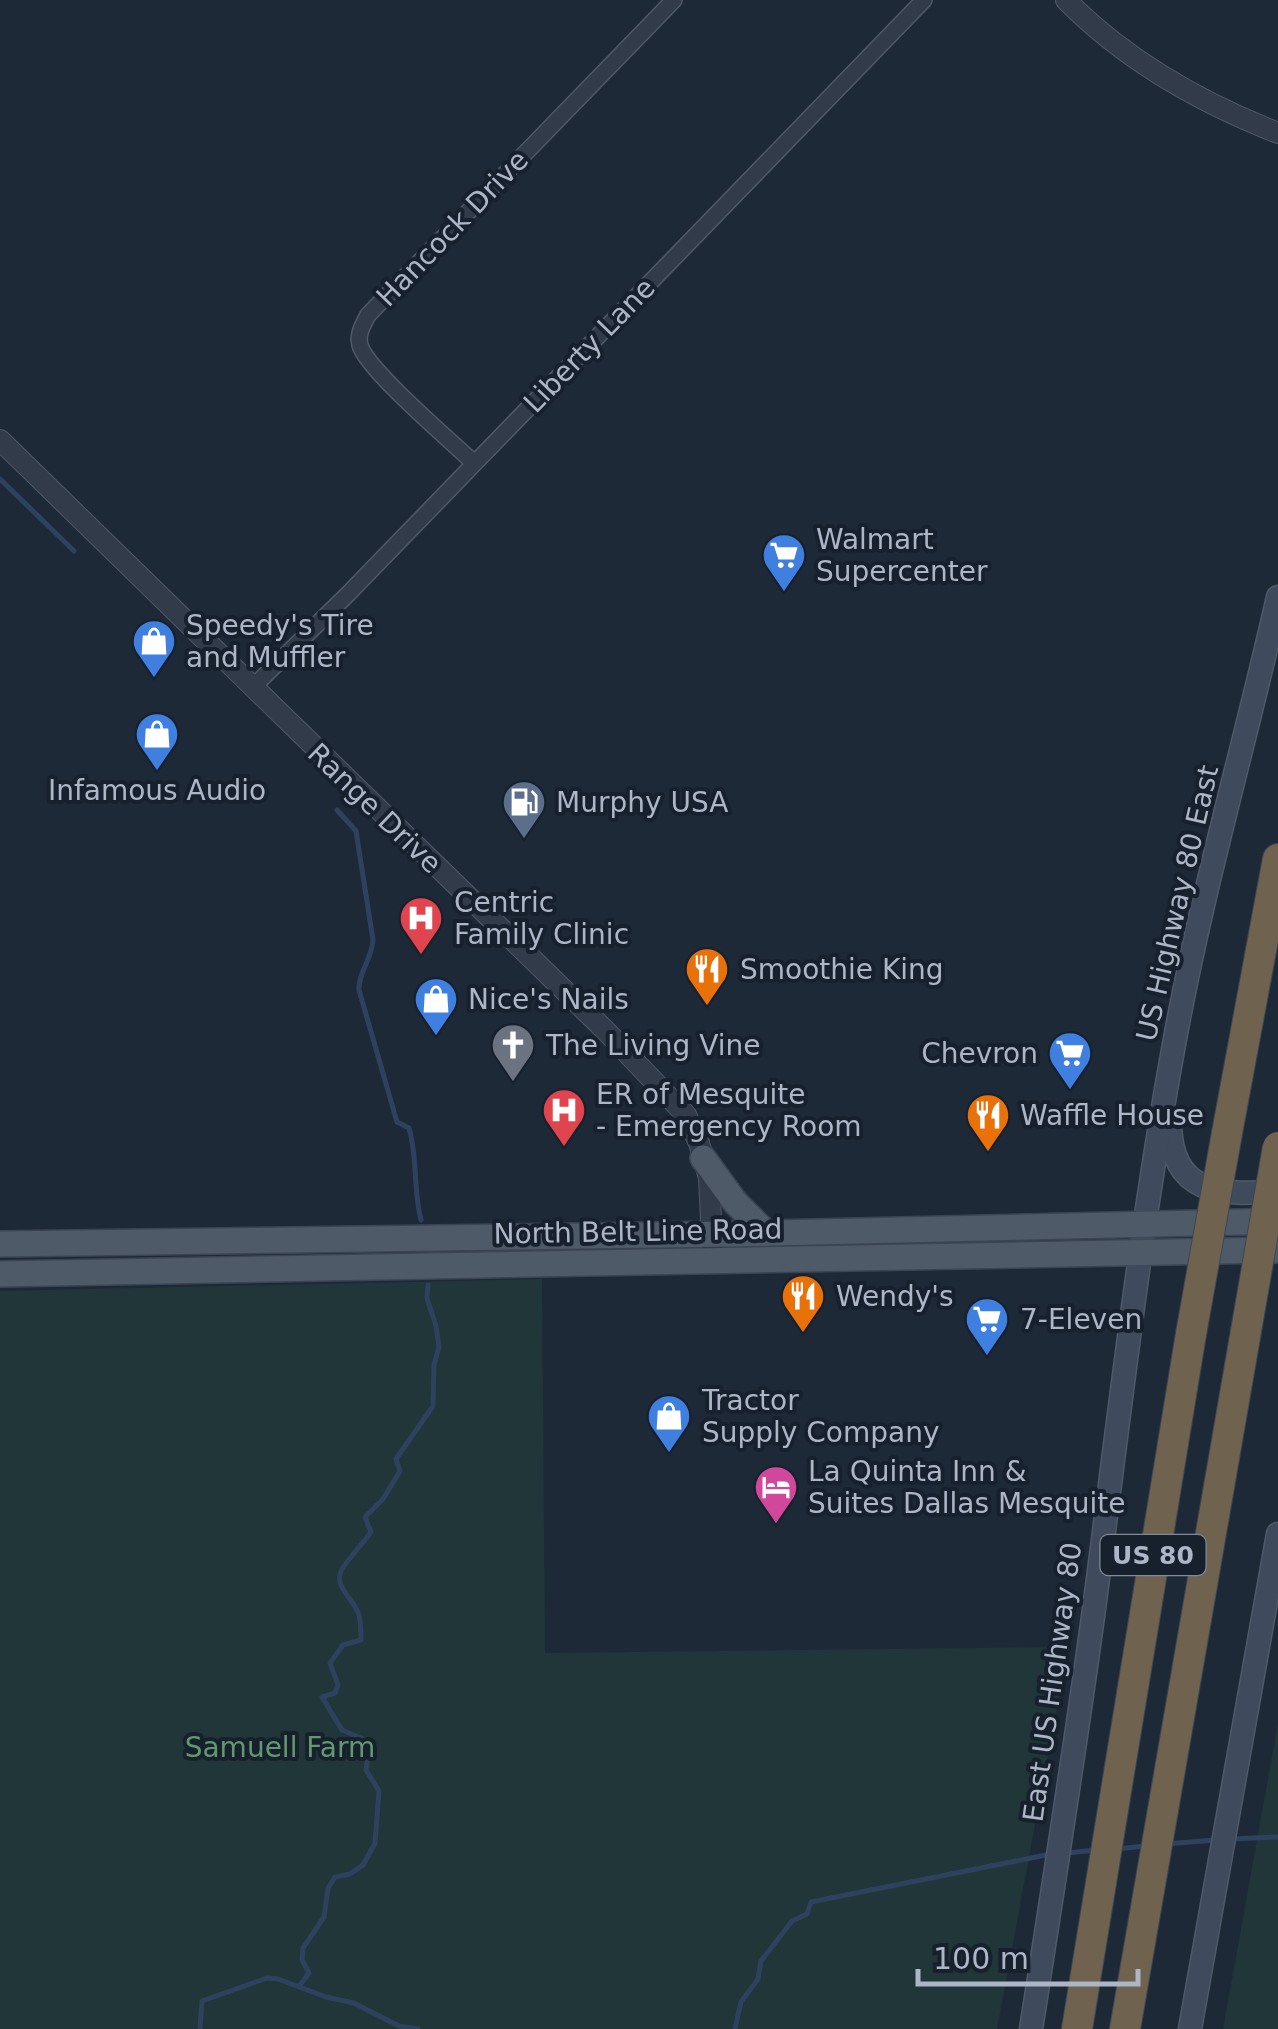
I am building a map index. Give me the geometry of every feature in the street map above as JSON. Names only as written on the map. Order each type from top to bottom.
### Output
[{"type":"highway","name":"US 80","points":[[1077,2029],[1190,1334],[1278,859]]},
{"type":"highway","name":"US 80","points":[[1125,2029],[1278,1147]]},
{"type":"main road","name":"US Highway 80 East","points":[[1144,1224],[1169,1074],[1205,903],[1278,596]]},
{"type":"main road","points":[[1169,1074],[1170,1144],[1184,1173],[1203,1186],[1246,1194],[1278,1191]]},
{"type":"main road","points":[[704,1158],[735,1202],[766,1233]]},
{"type":"main road","name":"North Belt Line Road","points":[[0,1274],[176,1271],[712,1247],[766,1233],[1278,1221]]},
{"type":"main road","name":"East US Highway 80","points":[[1030,2029],[1072,1760],[1144,1224]]},
{"type":"main road","points":[[912,1256],[913,1230]]},
{"type":"main road","points":[[174,1242],[176,1271]]},
{"type":"main road","name":"North Belt Line Road","points":[[0,1244],[712,1247],[912,1256],[1278,1250]]},
{"type":"main road","points":[[1190,2029],[1278,1534]]},
{"type":"street","name":"Hancock Drive","points":[[474,463],[361,349],[359,336],[368,315],[674,0]]},
{"type":"street","name":"Liberty Lane","points":[[252,688],[924,0]]},
{"type":"street","points":[[1066,0],[1154,71],[1196,98],[1278,134]]},
{"type":"street","name":"Range Drive","points":[[0,440],[606,1031],[686,1115],[709,1178],[712,1247]]},
{"type":"green space","name":"Samuell Farm","points":[[542,1279],[545,1653],[1068,1647],[997,2029],[0,2029],[0,1291]]},
{"type":"green space","points":[[1278,1723],[1278,2029],[1223,2029]]},
{"type":"waterway","points":[[0,479],[74,551]]},
{"type":"waterway","points":[[337,810],[356,831],[373,940],[359,990],[397,1122],[409,1128],[421,1220]]},
{"type":"waterway","points":[[300,1985],[309,1973],[302,1960],[303,1948],[324,1917],[328,1888],[335,1877],[350,1874],[363,1865],[375,1843],[379,1791],[366,1770],[370,1742],[342,1730],[322,1697],[335,1693],[338,1685],[330,1663],[343,1645],[361,1640],[359,1615],[342,1588],[341,1571],[371,1532],[365,1517],[383,1499],[400,1471],[396,1459],[433,1406],[434,1365],[439,1347],[427,1298],[428,1285]]},
{"type":"waterway","points":[[1231,1839],[1278,1837]]},
{"type":"waterway","points":[[1166,1844],[1215,1840]]},
{"type":"waterway","points":[[1117,1849],[1145,1846]]},
{"type":"waterway","points":[[1067,1853],[1096,1850]]},
{"type":"waterway","points":[[735,2029],[741,2002],[758,1979],[761,1961],[792,1921],[807,1914],[811,1902],[1051,1854]]},
{"type":"waterway","points":[[200,2029],[202,2001],[267,1978],[354,2003],[399,2026],[418,2029]]},
{"type":"place","name":"Walmart Supercenter","points":[[784,593]]},
{"type":"place","name":"Speedy's Tire and Muffler","points":[[154,679]]},
{"type":"place","name":"Infamous Audio","points":[[157,772]]},
{"type":"place","name":"Murphy USA","points":[[524,840]]},
{"type":"place","name":"Centric Family Clinic","points":[[421,956]]},
{"type":"place","name":"Smoothie King","points":[[707,1007]]},
{"type":"place","name":"Nice's Nails","points":[[436,1037]]},
{"type":"place","name":"The Living Vine","points":[[513,1083]]},
{"type":"place","name":"Chevron","points":[[1070,1091]]},
{"type":"place","name":"ER of Mesquite - Emergency Room","points":[[564,1148]]},
{"type":"place","name":"Waffle House","points":[[988,1153]]},
{"type":"place","name":"Wendy's","points":[[803,1334]]},
{"type":"place","name":"7-Eleven","points":[[987,1357]]},
{"type":"place","name":"Tractor Supply Company","points":[[669,1454]]},
{"type":"place","name":"La Quinta Inn & Suites Dallas Mesquite","points":[[776,1525]]}]
